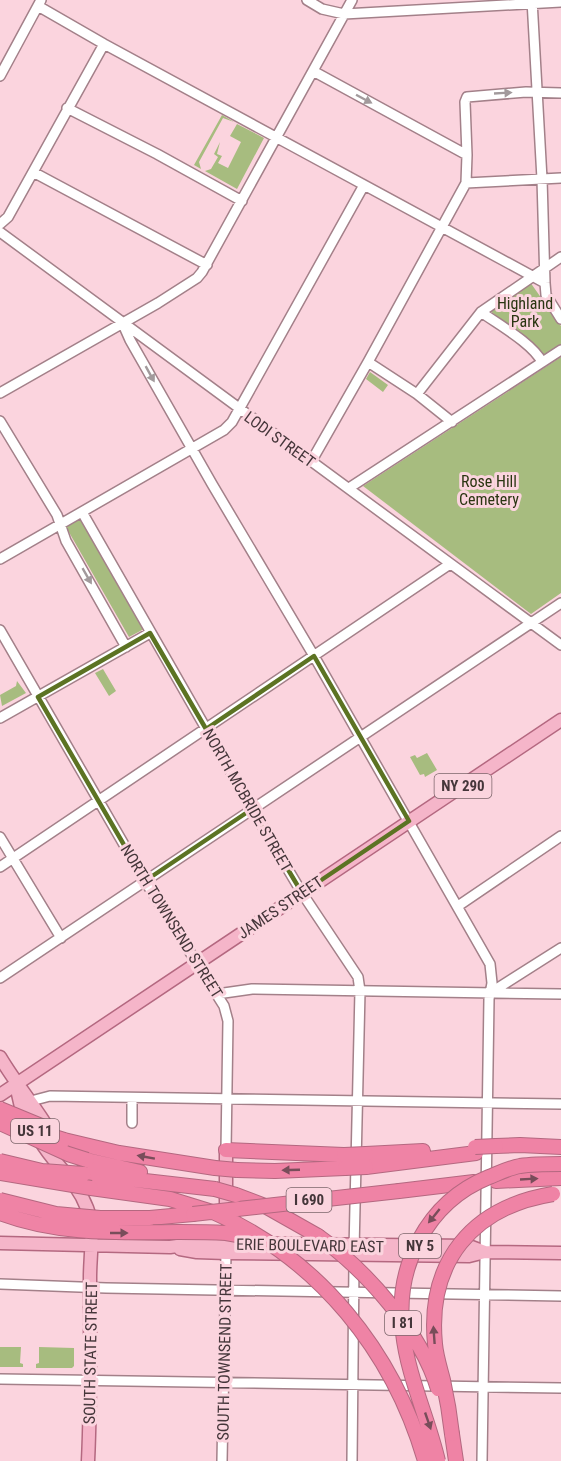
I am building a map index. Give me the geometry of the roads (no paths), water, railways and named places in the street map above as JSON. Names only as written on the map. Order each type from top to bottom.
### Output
[{"type":"highway","points":[[0,1109],[62,1136]]},
{"type":"highway","name":"I 690","points":[[0,1116],[32,1130],[62,1136],[119,1153],[215,1168],[275,1171],[344,1161]]},
{"type":"highway","points":[[0,1123],[68,1154],[87,1160],[215,1189]]},
{"type":"highway","points":[[226,1150],[344,1161],[476,1150],[561,1149]]},
{"type":"highway","name":"I 81","points":[[0,1161],[42,1170],[215,1189],[265,1206],[318,1236],[348,1260],[374,1286],[410,1331],[435,1380],[452,1434],[456,1461]]},
{"type":"highway","points":[[438,1461],[405,1350],[402,1331],[403,1286],[411,1256],[426,1227],[438,1211],[461,1191],[520,1166],[561,1164]]},
{"type":"highway","name":"I 81","points":[[0,1173],[170,1199],[213,1212],[263,1237],[328,1290],[371,1346],[402,1399],[425,1461]]},
{"type":"highway","name":"I 690","points":[[0,1207],[37,1217],[80,1222],[150,1218],[474,1182],[561,1178]]},
{"type":"highway","points":[[452,1434],[447,1398],[435,1348],[433,1318],[436,1292],[446,1267],[468,1234],[489,1216],[514,1203],[557,1194]]},
{"type":"highway","points":[[0,1200],[56,1214],[100,1218],[150,1218]]},
{"type":"highway","points":[[0,1213],[52,1227],[98,1233],[226,1233],[253,1240],[297,1263]]},
{"type":"main road","name":"JAMES STREET","points":[[0,1095],[561,720]]},
{"type":"main road","name":"US 11","points":[[0,1057],[16,1085],[31,1101],[50,1132],[65,1171],[88,1210],[90,1246]]},
{"type":"main road","name":"US 11","points":[[16,1085],[21,1107],[46,1151],[65,1171]]},
{"type":"main road","name":"NORTH TOWNSEND STREET","points":[[226,1150],[226,1249]]},
{"type":"main road","name":"ERIE BOULEVARD EAST","points":[[0,1243],[170,1247],[197,1252],[226,1249],[354,1250],[469,1246],[485,1252],[561,1253]]},
{"type":"main road","name":"SOUTH STATE STREET","points":[[87,1461],[90,1246]]},
{"type":"street","points":[[307,0],[322,9],[344,14],[561,2]]},
{"type":"street","points":[[0,393],[197,278],[207,265],[352,0]]},
{"type":"street","points":[[532,2],[542,179],[544,283],[546,295],[561,319]]},
{"type":"street","points":[[0,76],[40,3],[104,44],[544,283]]},
{"type":"street","points":[[0,224],[8,217],[104,44]]},
{"type":"street","points":[[313,71],[467,155]]},
{"type":"street","points":[[311,462],[466,183],[465,102],[468,96],[526,92],[561,93]]},
{"type":"street","points":[[67,108],[242,201]]},
{"type":"street","points":[[33,172],[207,265]]},
{"type":"street","points":[[466,183],[561,178]]},
{"type":"street","points":[[0,559],[192,449],[224,430],[232,422],[364,185]]},
{"type":"street","name":"LODI STREET","points":[[0,232],[561,645]]},
{"type":"street","points":[[417,394],[481,312],[561,257]]},
{"type":"street","points":[[481,312],[528,346],[543,362]]},
{"type":"street","points":[[122,322],[192,449],[361,736],[490,964],[492,983],[487,1102],[482,1461]]},
{"type":"street","points":[[137,352],[148,342]]},
{"type":"street","points":[[348,489],[561,350]]},
{"type":"street","points":[[368,362],[417,394],[452,422]]},
{"type":"street","points":[[0,421],[46,495],[61,524],[66,541],[126,647]]},
{"type":"street","name":"NORTH MCBRIDE STREET","points":[[82,512],[252,809],[302,893],[358,977],[360,991],[352,1461]]},
{"type":"street","points":[[0,867],[450,564]]},
{"type":"street","points":[[0,978],[561,603]]},
{"type":"street","name":"NORTH TOWNSEND STREET","points":[[0,630],[145,881],[228,1015],[226,1150]]},
{"type":"street","points":[[0,718],[150,633]]},
{"type":"street","points":[[458,906],[561,836]]},
{"type":"street","points":[[0,837],[61,938]]},
{"type":"street","points":[[490,993],[561,948]]},
{"type":"street","points":[[217,994],[252,989],[561,994]]},
{"type":"street","points":[[31,1101],[50,1096],[561,1104]]},
{"type":"street","points":[[132,1098],[132,1123]]},
{"type":"street","name":"SOUTH TOWNSEND STREET","points":[[222,1461],[226,1249]]},
{"type":"street","points":[[0,1284],[225,1291],[561,1296]]},
{"type":"street","points":[[0,1379],[561,1388]]},
{"type":"park label","name":"Highland Park","points":[[525,312]]},
{"type":"park label","name":"Rose Hill Cemetery","points":[[489,490]]}]
